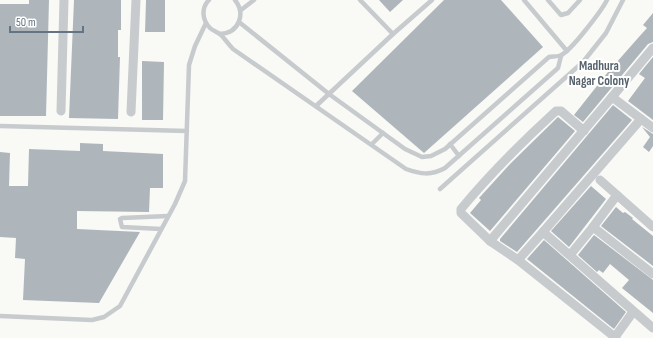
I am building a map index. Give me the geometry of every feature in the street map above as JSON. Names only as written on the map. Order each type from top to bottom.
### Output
[{"type":"street","points":[[61,111],[64,0]]},
{"type":"street","points":[[131,112],[136,0]]},
{"type":"street","points":[[490,241],[653,48]]},
{"type":"street","points":[[612,97],[641,119],[652,124]]},
{"type":"street","points":[[584,131],[562,112],[556,111],[511,153],[481,185],[461,209],[461,213],[490,241],[518,260],[615,338],[633,312]]},
{"type":"street","points":[[518,260],[641,119]]},
{"type":"street","points":[[600,180],[653,227]]},
{"type":"street","points":[[570,255],[594,227],[617,195]]},
{"type":"street","points":[[594,227],[653,274]]},
{"type":"street","points":[[543,232],[653,328]]},
{"type":"lane","points":[[209,0],[204,7],[203,13],[206,23],[211,29],[220,34],[225,42],[233,49],[406,169],[428,174],[439,172],[459,156],[558,68],[561,56],[591,23],[607,0]]},
{"type":"lane","points":[[220,34],[229,33],[239,22],[241,10],[235,0]]},
{"type":"lane","points":[[241,10],[254,0]]},
{"type":"lane","points":[[360,0],[393,34]]},
{"type":"lane","points":[[316,106],[393,34],[432,0]]},
{"type":"lane","points":[[524,0],[567,51]]},
{"type":"lane","points":[[548,0],[561,15],[568,13],[580,0]]},
{"type":"lane","points":[[440,189],[583,62],[606,33],[623,0]]},
{"type":"lane","points":[[239,22],[329,94],[405,149],[422,157],[431,156],[450,144],[549,56],[561,56]]},
{"type":"lane","points":[[0,316],[92,320],[104,317],[120,306],[185,181],[189,65],[195,46],[206,23]]},
{"type":"lane","points":[[0,126],[187,131]]},
{"type":"lane","points":[[372,144],[383,133]]},
{"type":"lane","points":[[450,144],[459,156]]},
{"type":"lane","points":[[161,228],[122,227],[120,220],[122,218],[168,216]]},
{"type":"building","points":[[29,0],[49,0],[46,116],[0,116],[0,4],[29,4]]},
{"type":"building","points":[[74,0],[121,0],[121,30],[118,30],[118,57],[120,57],[118,119],[69,118]]},
{"type":"building","points":[[146,0],[165,0],[165,32],[145,32]]},
{"type":"building","points":[[379,0],[403,0],[390,12]]},
{"type":"building","points":[[444,0],[501,0],[543,47],[424,153],[352,91]]},
{"type":"building","points":[[653,13],[653,42],[648,44],[583,122],[574,115],[608,72],[647,28],[643,25]]},
{"type":"building","points":[[653,57],[653,120],[628,101],[645,78],[639,74]]},
{"type":"building","points":[[142,61],[164,62],[163,120],[142,120]]},
{"type":"building","points":[[613,105],[632,120],[517,252],[500,241],[500,239]]},
{"type":"building","points":[[558,117],[575,131],[490,231],[470,213],[481,200],[479,198],[511,163]]},
{"type":"building","points":[[642,127],[653,134],[653,146],[649,152],[643,147],[650,137]]},
{"type":"building","points":[[80,143],[103,144],[103,151],[163,154],[163,188],[150,188],[149,212],[77,211],[77,229],[140,232],[99,303],[23,300],[25,259],[15,258],[16,238],[0,237],[0,152],[10,153],[9,186],[28,186],[29,149],[80,151]]},
{"type":"building","points":[[591,186],[606,199],[569,247],[551,231]]},
{"type":"building","points":[[616,207],[623,213],[625,212],[633,218],[632,219],[653,236],[653,266],[601,226]]},
{"type":"building","points":[[594,235],[653,280],[653,313],[622,288],[629,280],[610,264],[603,273],[599,270],[597,272],[578,255]]},
{"type":"building","points":[[544,240],[626,312],[614,329],[527,259]]},
{"type":"district","name":"Madhura Nagar Colony","points":[[599,72]]}]
